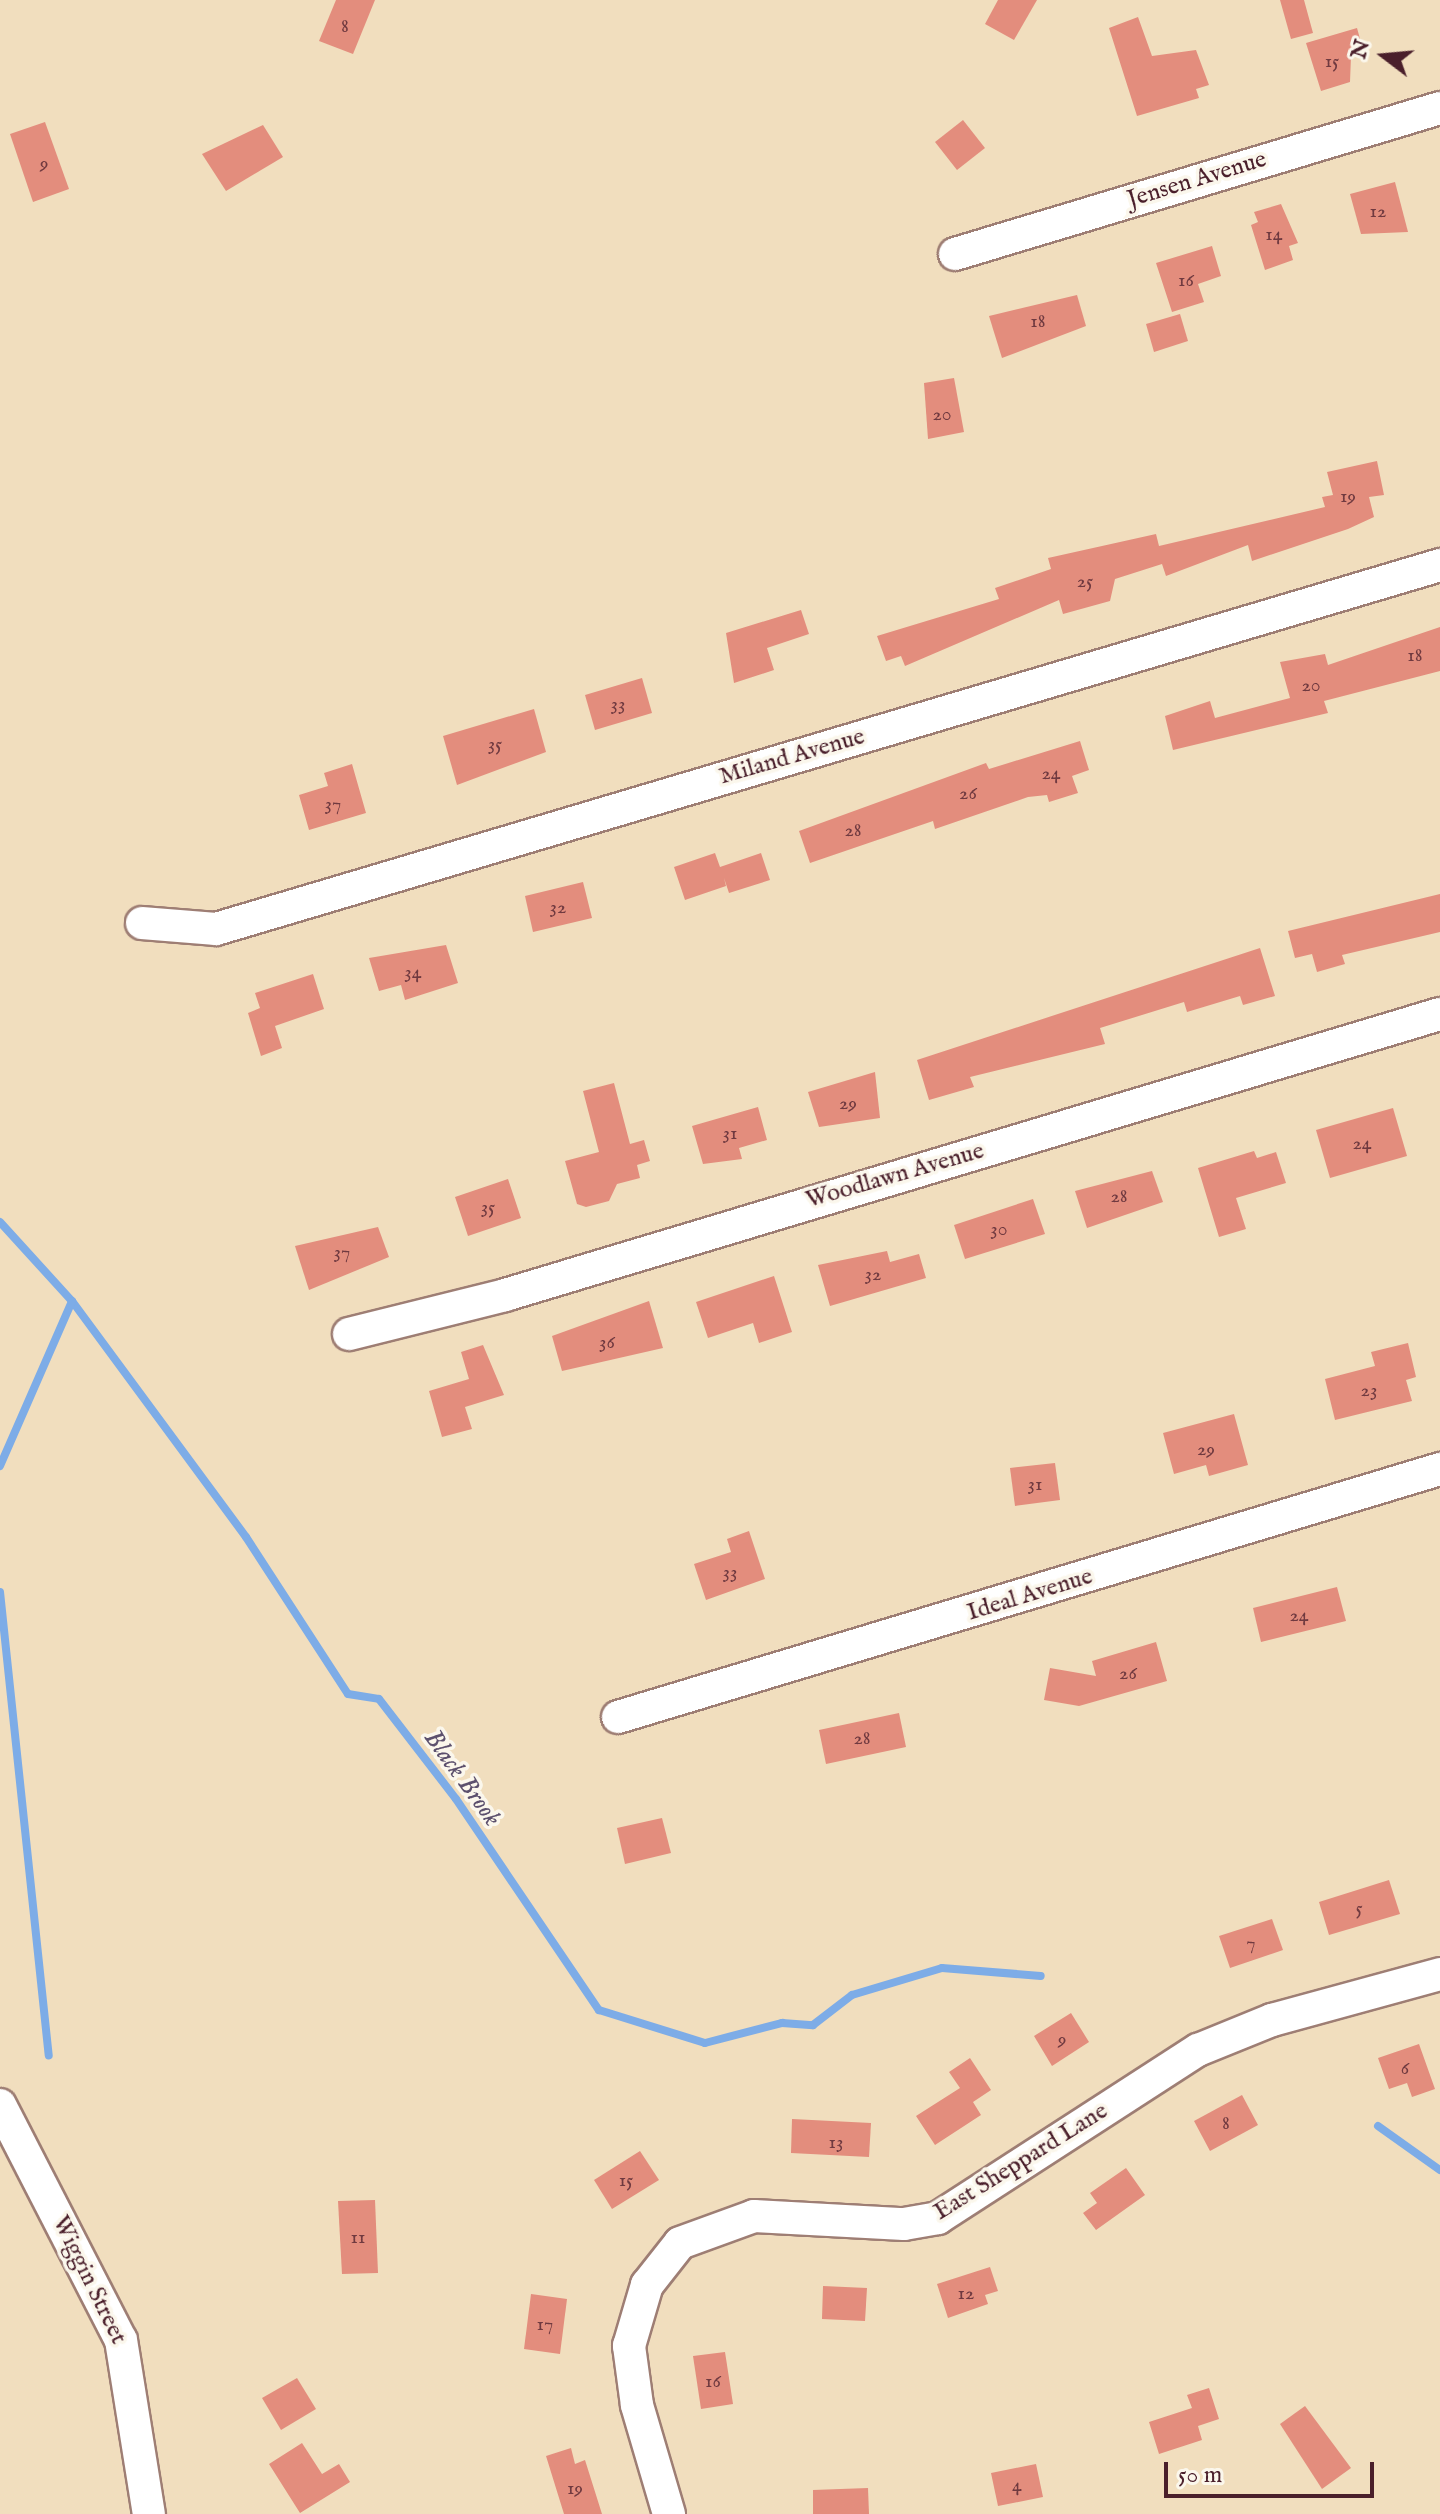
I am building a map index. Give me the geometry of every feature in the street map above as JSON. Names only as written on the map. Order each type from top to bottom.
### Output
[{"type":"street","name":"Jensen Avenue","points":[[955,254],[1440,108]]},
{"type":"street","name":"Miland Avenue","points":[[142,923],[216,929],[1440,565]]},
{"type":"street","name":"Woodlawn Avenue","points":[[349,1334],[505,1295],[1440,1014]]},
{"type":"street","name":"Ideal Avenue","points":[[618,1717],[1440,1469]]},
{"type":"street","name":"East Sheppard Lane","points":[[669,2514],[637,2405],[629,2346],[647,2285],[680,2243],[754,2216],[904,2224],[938,2218],[1198,2050],[1272,2020],[1440,1974]]},
{"type":"street","name":"Wiggin Street","points":[[0,2105],[121,2340],[149,2514]]},
{"type":"building","points":[[336,0],[375,0],[353,54],[319,41]]},
{"type":"building","points":[[998,0],[1037,0],[1014,40],[985,24]]},
{"type":"building","points":[[1280,0],[1304,0],[1313,33],[1291,39]]},
{"type":"building","points":[[1138,17],[1152,56],[1196,50],[1209,85],[1196,89],[1199,98],[1137,116],[1109,28]]},
{"type":"building","points":[[1357,28],[1364,53],[1351,56],[1350,82],[1321,91],[1306,43]]},
{"type":"building","points":[[963,120],[985,148],[957,170],[935,142]]},
{"type":"building","points":[[45,122],[69,189],[33,202],[10,134]]},
{"type":"building","points":[[263,125],[283,157],[226,191],[202,154]]},
{"type":"building","points":[[1395,182],[1408,232],[1361,234],[1350,194]]},
{"type":"building","points":[[1281,204],[1298,243],[1289,246],[1293,260],[1265,270],[1251,225],[1258,222],[1254,212]]},
{"type":"building","points":[[1212,246],[1221,276],[1198,284],[1204,302],[1172,312],[1156,263]]},
{"type":"building","points":[[1077,295],[1086,326],[1002,358],[989,316]]},
{"type":"building","points":[[1180,314],[1188,341],[1154,352],[1146,324]]},
{"type":"building","points":[[954,378],[964,432],[928,439],[924,383]]},
{"type":"building","points":[[1377,461],[1384,495],[1369,497],[1374,517],[1348,529],[1252,561],[1248,545],[1166,576],[1162,564],[1115,579],[1110,601],[1063,614],[1059,600],[905,666],[901,656],[886,661],[877,636],[999,599],[995,588],[1051,569],[1048,558],[1156,534],[1159,546],[1325,507],[1322,497],[1333,495],[1327,472]]},
{"type":"building","points":[[801,610],[809,634],[767,648],[774,670],[734,683],[726,633]]},
{"type":"building","points":[[1440,627],[1440,671],[1324,701],[1328,713],[1173,750],[1165,716],[1210,701],[1215,718],[1290,698],[1280,662],[1325,654],[1328,665]]},
{"type":"building","points":[[642,678],[652,713],[595,730],[585,695]]},
{"type":"building","points":[[534,709],[546,752],[457,785],[443,736]]},
{"type":"building","points":[[1080,741],[1089,770],[1072,776],[1078,793],[1049,802],[1047,795],[1028,797],[935,829],[933,821],[810,863],[799,831],[986,763],[989,769]]},
{"type":"building","points":[[352,764],[366,813],[309,830],[299,795],[328,786],[324,773]]},
{"type":"building","points":[[715,853],[720,867],[761,853],[770,880],[729,893],[724,878],[726,886],[685,900],[674,867]]},
{"type":"building","points":[[583,882],[592,918],[533,932],[525,896]]},
{"type":"building","points":[[1440,894],[1440,932],[1342,955],[1345,964],[1317,972],[1312,954],[1295,958],[1288,931]]},
{"type":"building","points":[[446,945],[458,983],[405,1000],[401,985],[379,991],[369,958]]},
{"type":"building","points":[[1260,948],[1275,996],[1243,1005],[1240,996],[1187,1012],[1184,1002],[1100,1028],[1105,1044],[970,1077],[974,1087],[929,1100],[917,1060]]},
{"type":"building","points":[[313,974],[324,1009],[275,1026],[282,1048],[261,1056],[248,1013],[260,1008],[255,993]]},
{"type":"building","points":[[875,1072],[880,1118],[819,1127],[808,1092]]},
{"type":"building","points":[[614,1083],[630,1144],[644,1140],[650,1161],[637,1165],[640,1178],[617,1184],[609,1201],[586,1207],[577,1204],[565,1161],[599,1152],[583,1091]]},
{"type":"building","points":[[758,1107],[767,1140],[739,1148],[742,1159],[703,1164],[692,1126]]},
{"type":"building","points":[[1393,1108],[1407,1156],[1330,1178],[1316,1130]]},
{"type":"building","points":[[1254,1151],[1257,1158],[1276,1152],[1286,1183],[1236,1198],[1246,1229],[1219,1237],[1198,1168]]},
{"type":"building","points":[[1152,1171],[1163,1202],[1087,1228],[1075,1191]]},
{"type":"building","points":[[508,1179],[521,1218],[468,1236],[455,1197]]},
{"type":"building","points":[[1033,1199],[1045,1234],[965,1259],[954,1225]]},
{"type":"building","points":[[378,1227],[389,1257],[309,1290],[295,1246]]},
{"type":"building","points":[[887,1251],[890,1262],[919,1254],[926,1278],[830,1306],[818,1265]]},
{"type":"building","points":[[774,1276],[792,1332],[759,1343],[753,1323],[708,1338],[696,1302]]},
{"type":"building","points":[[649,1301],[663,1348],[562,1371],[552,1336]]},
{"type":"building","points":[[1408,1343],[1416,1377],[1406,1380],[1412,1401],[1335,1420],[1325,1379],[1375,1366],[1371,1352]]},
{"type":"building","points":[[483,1345],[504,1395],[465,1407],[472,1429],[442,1437],[429,1391],[469,1379],[461,1352]]},
{"type":"building","points":[[1234,1414],[1248,1465],[1209,1476],[1206,1465],[1174,1474],[1163,1433]]},
{"type":"building","points":[[1055,1463],[1060,1500],[1015,1506],[1010,1468]]},
{"type":"building","points":[[749,1531],[765,1579],[706,1600],[694,1564],[731,1552],[727,1539]]},
{"type":"building","points":[[1337,1587],[1346,1621],[1261,1642],[1253,1608]]},
{"type":"building","points":[[1156,1642],[1167,1681],[1079,1706],[1044,1700],[1050,1668],[1096,1676],[1092,1661]]},
{"type":"building","points":[[899,1713],[906,1747],[826,1764],[819,1730]]},
{"type":"building","points":[[662,1818],[671,1853],[625,1864],[617,1828]]},
{"type":"building","points":[[1389,1880],[1400,1914],[1329,1935],[1319,1902]]},
{"type":"building","points":[[1272,1919],[1283,1950],[1230,1968],[1219,1936]]},
{"type":"building","points":[[1071,2013],[1089,2042],[1052,2066],[1034,2036]]},
{"type":"building","points":[[1419,2044],[1435,2089],[1412,2097],[1407,2083],[1389,2089],[1378,2058]]},
{"type":"building","points":[[970,2058],[991,2090],[973,2102],[981,2115],[935,2145],[916,2116],[960,2088],[949,2072]]},
{"type":"building","points":[[1242,2095],[1258,2125],[1210,2151],[1194,2121]]},
{"type":"building","points":[[792,2119],[871,2123],[869,2157],[791,2153]]},
{"type":"building","points":[[640,2151],[659,2180],[612,2209],[594,2180]]},
{"type":"building","points":[[1126,2168],[1145,2195],[1096,2230],[1083,2213],[1097,2203],[1090,2193]]},
{"type":"building","points":[[375,2200],[378,2273],[342,2274],[338,2201]]},
{"type":"building","points":[[990,2267],[998,2291],[985,2295],[988,2304],[948,2318],[937,2284]]},
{"type":"building","points":[[823,2286],[867,2288],[865,2321],[822,2319]]},
{"type":"building","points":[[531,2294],[567,2299],[560,2354],[524,2349]]},
{"type":"building","points":[[725,2352],[733,2404],[701,2409],[693,2356]]},
{"type":"building","points":[[297,2378],[316,2409],[281,2430],[262,2398]]},
{"type":"building","points":[[1209,2388],[1219,2419],[1198,2426],[1202,2440],[1159,2454],[1149,2422],[1192,2408],[1187,2395]]},
{"type":"building","points":[[1305,2406],[1351,2468],[1322,2489],[1280,2424]]},
{"type":"building","points":[[302,2443],[322,2474],[339,2464],[350,2482],[300,2513],[269,2464]]},
{"type":"building","points":[[571,2448],[575,2464],[585,2460],[602,2514],[564,2514],[546,2456]]},
{"type":"building","points":[[1036,2464],[1043,2497],[998,2506],[991,2473]]},
{"type":"building","points":[[868,2488],[869,2514],[813,2514],[813,2490]]},
{"type":"waterway","name":"Black Brook","points":[[0,1222],[72,1301],[246,1537],[348,1694],[379,1699],[456,1799],[599,2010],[705,2043],[782,2023],[813,2025],[852,1995],[942,1968],[1041,1976]]},
{"type":"waterway","points":[[0,1466],[72,1301]]},
{"type":"waterway","points":[[0,1592],[49,2055]]},
{"type":"waterway","name":"Black Brook","points":[[1378,2126],[1440,2170]]}]
